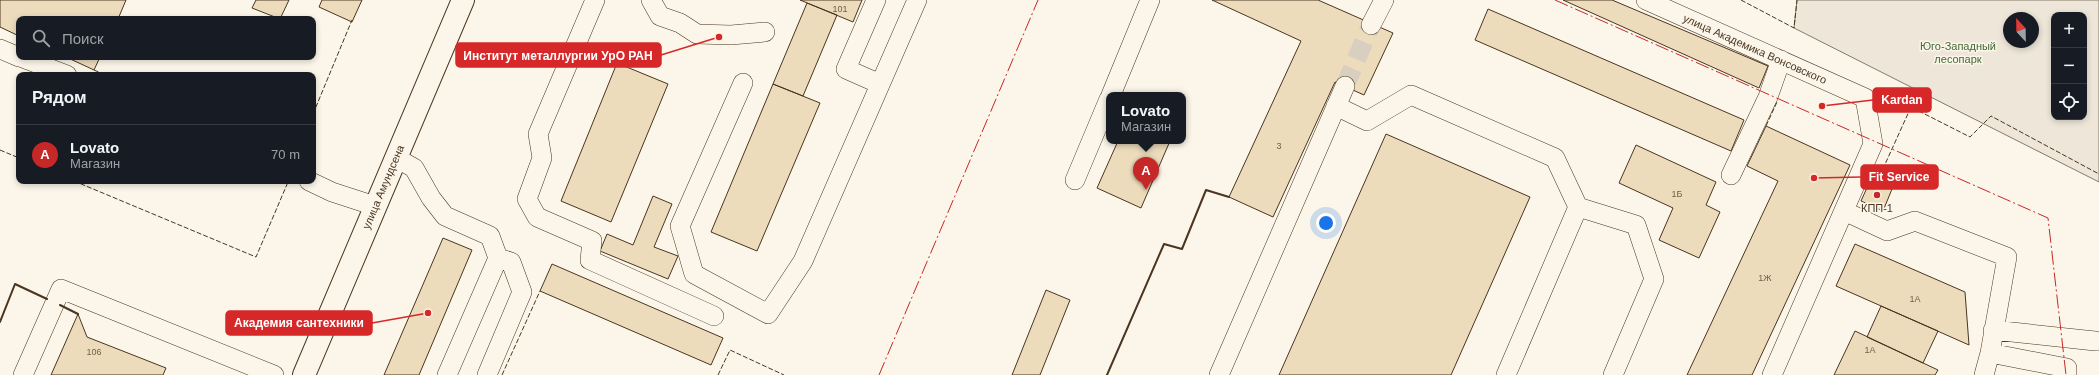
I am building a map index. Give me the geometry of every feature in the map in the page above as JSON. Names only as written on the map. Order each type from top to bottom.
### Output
[{"type":"main road","name":"улица Амундсена","points":[[304,375],[463,0]]},
{"type":"street","points":[[595,0],[538,134],[542,158],[526,199],[538,217],[592,241],[590,260],[714,316]]},
{"type":"street","points":[[651,0],[660,16],[680,23],[696,34],[731,35],[765,32]]},
{"type":"street","points":[[876,0],[846,69],[880,84]]},
{"type":"street","points":[[743,83],[680,226],[694,274],[768,314],[803,261],[917,0]]},
{"type":"street","points":[[1111,92],[1150,0]]},
{"type":"street","points":[[1371,25],[1384,0]]},
{"type":"street","name":"улица Академика Вонсовского","points":[[1650,1],[1865,98],[1873,144],[1860,170],[1844,212]]},
{"type":"street","points":[[0,49],[16,55]]},
{"type":"street","points":[[28,60],[60,72]]},
{"type":"street","points":[[1731,175],[1768,97],[1781,60]]},
{"type":"street","points":[[1218,375],[1345,86]]},
{"type":"street","points":[[1336,106],[1367,121],[1411,95],[1555,158],[1578,207],[1636,225],[1654,279],[1613,375]]},
{"type":"street","points":[[1076,180],[1106,106]]},
{"type":"street","points":[[396,158],[414,168],[431,198],[445,216],[490,236],[498,258],[448,375]]},
{"type":"street","points":[[315,184],[332,192],[375,206]]},
{"type":"street","points":[[1506,375],[1578,207]]},
{"type":"street","points":[[1772,375],[1844,212],[1887,231],[1914,221],[2007,257],[1990,353],[1984,375]]},
{"type":"street","points":[[487,375],[522,292],[511,262],[498,258]]},
{"type":"street","points":[[23,375],[61,289],[274,375]]},
{"type":"street","points":[[1993,330],[2095,341]]},
{"type":"street","points":[[1990,353],[2067,368],[2068,375]]},
{"type":"green space","name":"Юго-Западный лесопарк","points":[[1797,0],[2099,0],[2099,182],[1794,28]]},
{"type":"building","points":[[0,0],[126,0],[119,16],[16,16],[16,35],[0,27]]},
{"type":"building","points":[[256,0],[289,0],[281,16],[272,16],[252,8]]},
{"type":"building","points":[[322,0],[362,0],[352,22],[319,7]]},
{"type":"building","points":[[800,0],[862,0],[853,22]]},
{"type":"building","points":[[1212,0],[1318,0],[1393,33],[1364,95],[1335,82],[1273,217],[1229,197],[1301,41]]},
{"type":"building","points":[[1563,0],[1612,0],[1768,66],[1759,88]]},
{"type":"building","points":[[807,3],[837,15],[803,96],[773,84]]},
{"type":"building","points":[[1488,9],[1744,120],[1731,151],[1475,40]]},
{"type":"building","points":[[72,60],[99,60],[94,70]]},
{"type":"building","points":[[617,63],[668,84],[611,222],[561,201]]},
{"type":"building","points":[[773,84],[820,103],[757,251],[711,232]]},
{"type":"building","points":[[1766,126],[1850,165],[1752,375],[1687,375],[1778,181],[1747,166]]},
{"type":"building","points":[[1386,134],[1530,197],[1451,375],[1279,375]]},
{"type":"building","points":[[1117,144],[1169,144],[1141,208],[1097,188]]},
{"type":"building","points":[[1636,145],[1716,182],[1706,205],[1720,212],[1699,258],[1659,240],[1673,208],[1619,183]]},
{"type":"building","name":"КПП-1","points":[[1870,181],[1892,189],[1883,211],[1861,201]]},
{"type":"building","points":[[653,196],[672,204],[654,247],[678,256],[668,279],[600,251],[607,234],[633,245]]},
{"type":"building","points":[[443,238],[472,250],[419,375],[384,375]]},
{"type":"building","points":[[1855,244],[1965,292],[1969,345],[1836,286]]},
{"type":"building","points":[[552,264],[723,338],[711,365],[540,291]]},
{"type":"building","points":[[1046,290],[1070,300],[1040,375],[1012,375]]},
{"type":"building","points":[[1881,306],[1938,331],[1923,363],[1867,337]]},
{"type":"building","points":[[78,314],[87,337],[166,368],[163,375],[51,375]]},
{"type":"building","points":[[1855,331],[1938,370],[1935,375],[1834,375]]},
{"type":"tunnel","points":[[1345,86],[1371,25]]},
{"type":"fence","points":[[1741,0],[1794,28],[1797,0]]},
{"type":"fence","points":[[316,107],[352,20]]},
{"type":"fence","points":[[94,70],[98,72]]},
{"type":"fence","points":[[1766,126],[1777,102]]},
{"type":"fence","points":[[1877,182],[1911,107],[1970,137],[1991,116],[2099,174]]},
{"type":"fence","points":[[0,150],[16,157]]},
{"type":"fence","points":[[81,184],[256,257],[287,184]]},
{"type":"fence","points":[[502,375],[540,291]]},
{"type":"fence","points":[[718,375],[730,350],[784,375]]},
{"type":"wall","points":[[1107,375],[1164,244],[1182,249],[1206,190],[1229,197]]},
{"type":"wall","points":[[0,322],[15,284],[47,299]]},
{"type":"wall","points":[[60,305],[78,314]]},
{"type":"power","points":[[879,375],[1038,0]]},
{"type":"power","points":[[1555,0],[2048,218],[2066,375]]},
{"type":"place","name":"Институт металлургии УрО РАН","points":[[719,37]]},
{"type":"place","name":"Kardan","points":[[1822,106]]},
{"type":"place","name":"Fit Service","points":[[1814,178]]},
{"type":"place","name":"Lovato","points":[[1146,190]]},
{"type":"place","name":"КПП-1","points":[[1877,195]]},
{"type":"place","name":"Академия сантехники","points":[[428,313]]}]
